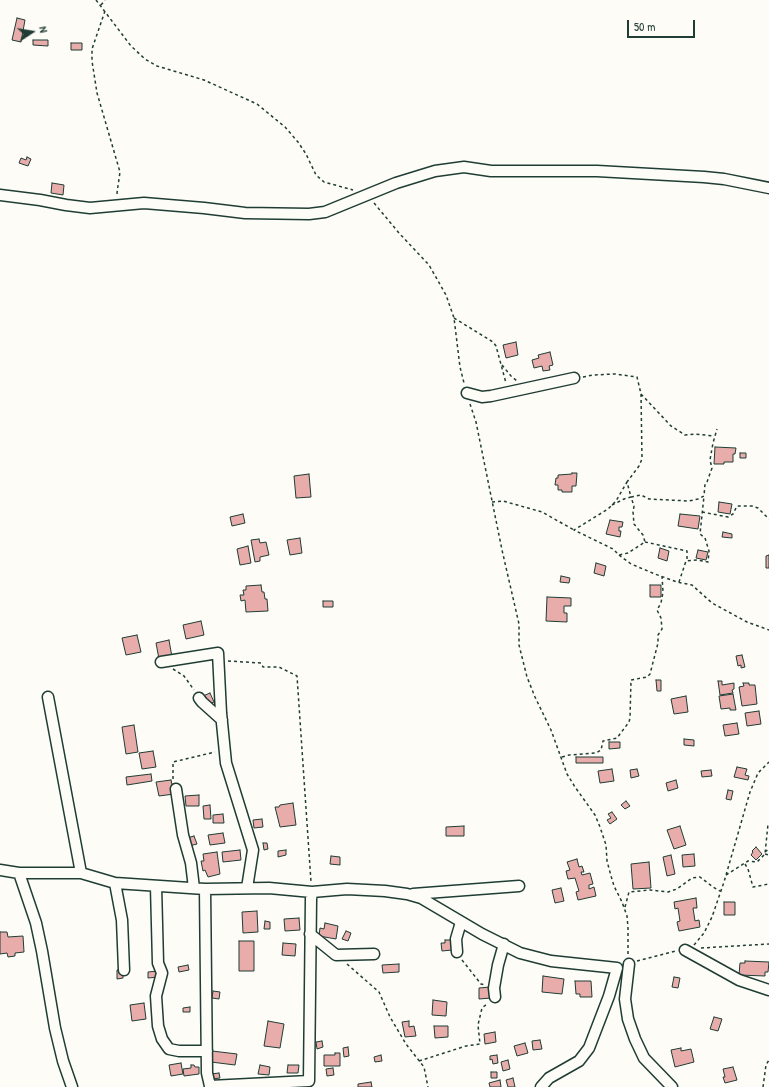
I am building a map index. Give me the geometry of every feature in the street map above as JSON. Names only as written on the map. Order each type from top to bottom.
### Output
[{"type":"street","points":[[0,195],[90,208],[144,203],[245,213],[309,214],[325,212],[396,183],[435,171],[464,167],[491,171],[597,171],[704,177],[724,179],[769,188]]},
{"type":"street","points":[[467,393],[482,397],[528,389],[574,378]]},
{"type":"street","points":[[161,662],[218,653],[226,764],[253,850],[247,888]]},
{"type":"street","points":[[48,697],[81,873]]},
{"type":"street","points":[[199,698],[222,720]]},
{"type":"street","points":[[176,789],[183,835],[191,863],[194,888]]},
{"type":"street","points":[[0,870],[19,873],[81,873],[115,883],[205,889],[269,888],[312,892],[347,889],[407,894],[421,898],[520,954],[551,961],[617,968],[609,996],[589,1048],[580,1061],[549,1078],[541,1087]]},
{"type":"street","points":[[19,873],[36,923],[55,1028],[63,1061],[72,1087]]},
{"type":"street","points":[[115,883],[122,920],[124,970]]},
{"type":"street","points":[[156,886],[158,963],[162,973],[156,996],[158,1026],[162,1039],[169,1049],[179,1051],[207,1051]]},
{"type":"street","points":[[407,894],[519,886]]},
{"type":"street","points":[[205,889],[207,1073],[209,1087],[309,1081],[310,934],[312,892]]},
{"type":"street","points":[[457,952],[456,939],[461,922]]},
{"type":"street","points":[[310,934],[336,954],[374,954]]},
{"type":"street","points":[[495,992],[504,944]]},
{"type":"street","points":[[685,950],[739,980],[769,990]]},
{"type":"street","points":[[629,964],[625,999],[628,1019],[644,1058],[672,1087]]},
{"type":"path","points":[[96,0],[131,46],[145,59],[157,66],[204,80],[257,104],[285,127],[298,142],[306,154],[316,175],[324,182],[367,195],[399,233],[429,265],[446,295],[454,318],[460,367],[476,422],[518,624],[519,645],[527,678],[551,730],[568,774],[575,787],[595,815],[600,827],[606,845],[611,876],[624,909],[628,928],[629,964],[643,958],[685,950],[697,943],[704,933],[712,917],[721,891],[750,792],[758,773],[769,762]]},
{"type":"path","points":[[101,6],[105,0]]},
{"type":"path","points":[[105,11],[92,49],[92,61],[97,92],[120,172],[117,193],[123,205]]},
{"type":"path","points":[[454,318],[493,342],[496,346],[506,383],[506,393]]},
{"type":"path","points":[[501,363],[511,376],[528,389]]},
{"type":"path","points":[[574,378],[615,374],[638,377],[641,394],[642,459],[616,501],[602,514],[574,530]]},
{"type":"path","points":[[641,394],[671,426],[684,436],[695,434],[715,436]]},
{"type":"path","points":[[686,561],[697,560],[708,562],[709,552],[704,538],[700,534],[705,484],[712,468],[710,460],[717,429]]},
{"type":"path","points":[[627,482],[634,506],[634,524],[643,535],[645,542]]},
{"type":"path","points":[[612,505],[624,499],[641,495],[649,499],[689,501],[704,496]]},
{"type":"path","points":[[492,502],[503,501],[542,512],[613,549],[632,564],[679,582],[692,584],[712,603],[747,622],[769,630]]},
{"type":"path","points":[[702,512],[728,517],[733,514],[737,506],[752,506],[758,508],[769,519]]},
{"type":"path","points":[[619,554],[628,553],[645,542],[687,551],[686,561],[679,582]]},
{"type":"path","points":[[562,757],[596,753],[601,750],[603,741],[617,738],[629,722],[631,680],[647,677],[650,674],[658,643],[658,635],[662,629],[661,618],[657,610],[661,603],[663,592],[662,576]]},
{"type":"path","points":[[218,660],[261,663],[263,667],[279,667],[297,676],[312,892]]},
{"type":"path","points":[[161,662],[184,676],[199,698]]},
{"type":"path","points":[[176,789],[173,776],[173,762],[224,750]]},
{"type":"path","points":[[765,853],[768,824]]},
{"type":"path","points":[[726,875],[748,861],[757,862],[769,849]]},
{"type":"path","points":[[765,853],[769,855]]},
{"type":"path","points":[[745,864],[748,869],[752,887],[769,884]]},
{"type":"path","points":[[624,909],[629,892],[650,890],[668,892],[677,889],[692,878],[700,877],[721,891]]},
{"type":"path","points":[[701,948],[769,944]]},
{"type":"path","points":[[420,1061],[459,1048],[480,1044],[478,1025],[482,1008],[495,992],[481,984],[457,952]]},
{"type":"path","points":[[336,954],[379,992],[390,1017],[406,1044],[424,1067],[428,1087]]},
{"type":"path","points":[[763,1087],[766,1065],[769,1060]]},
{"type":"building","points":[[17,18],[25,20],[21,42],[12,40]]},
{"type":"building","points":[[33,40],[48,40],[48,46],[33,45]]},
{"type":"building","points":[[71,43],[82,43],[82,50],[71,50]]},
{"type":"building","points":[[27,157],[31,159],[28,166],[19,163],[21,158],[26,160]]},
{"type":"building","points":[[52,183],[64,185],[63,195],[51,193]]},
{"type":"building","points":[[516,342],[518,355],[506,358],[503,345]]},
{"type":"building","points":[[550,352],[553,365],[549,366],[550,370],[543,371],[542,366],[534,368],[532,360],[539,358],[538,355]]},
{"type":"building","points":[[715,447],[736,448],[735,454],[733,454],[733,462],[714,464]]},
{"type":"building","points":[[740,453],[746,453],[746,458],[740,458]]},
{"type":"building","points":[[577,473],[576,486],[572,486],[572,492],[562,492],[562,490],[558,490],[558,485],[555,485],[558,475]]},
{"type":"building","points":[[309,474],[311,497],[296,498],[294,476]]},
{"type":"building","points":[[719,502],[732,504],[730,514],[718,512]]},
{"type":"building","points":[[243,514],[245,523],[232,526],[230,517]]},
{"type":"building","points":[[680,514],[700,516],[698,529],[678,526]]},
{"type":"building","points":[[610,520],[623,522],[622,527],[619,527],[619,531],[621,531],[620,537],[606,534]]},
{"type":"building","points":[[723,532],[732,534],[732,538],[722,537]]},
{"type":"building","points":[[300,538],[302,553],[290,555],[287,540]]},
{"type":"building","points":[[259,539],[260,543],[266,542],[269,555],[260,557],[260,561],[255,562],[251,540]]},
{"type":"building","points":[[248,546],[251,563],[240,565],[237,549]]},
{"type":"building","points":[[660,548],[669,551],[667,561],[658,558]]},
{"type":"building","points":[[698,550],[708,552],[706,560],[696,558]]},
{"type":"building","points":[[769,555],[769,568],[766,568],[766,556]]},
{"type":"building","points":[[596,563],[606,566],[604,576],[594,573]]},
{"type":"building","points":[[561,576],[570,578],[569,583],[560,582]]},
{"type":"building","points":[[261,585],[265,599],[267,599],[268,611],[246,612],[245,600],[241,601],[240,595],[244,595],[243,590],[246,590],[246,586]]},
{"type":"building","points":[[650,585],[661,585],[661,597],[650,597]]},
{"type":"building","points":[[547,597],[571,598],[571,606],[564,606],[564,613],[567,613],[567,622],[546,621]]},
{"type":"building","points":[[323,601],[333,601],[333,607],[323,607]]},
{"type":"building","points":[[201,621],[204,635],[186,639],[183,625]]},
{"type":"building","points":[[137,635],[141,652],[126,655],[122,638]]},
{"type":"building","points":[[169,640],[172,657],[159,659],[156,643]]},
{"type":"building","points":[[742,655],[745,667],[741,668],[741,665],[738,666],[736,656]]},
{"type":"building","points":[[656,680],[661,680],[661,691],[657,691]]},
{"type":"building","points":[[718,681],[722,681],[722,685],[734,683],[734,689],[732,690],[733,693],[720,695]]},
{"type":"building","points":[[743,683],[755,685],[757,704],[742,706],[739,687],[744,686]]},
{"type":"building","points":[[210,693],[214,702],[207,705],[203,696]]},
{"type":"building","points":[[733,694],[736,710],[730,710],[730,708],[721,709],[719,696]]},
{"type":"building","points":[[686,696],[688,712],[674,714],[671,699]]},
{"type":"building","points":[[759,711],[761,724],[747,726],[745,713]]},
{"type":"building","points":[[737,723],[739,734],[725,736],[723,725]]},
{"type":"building","points":[[134,725],[138,752],[126,754],[122,727]]},
{"type":"building","points":[[684,739],[694,740],[694,746],[684,745]]},
{"type":"building","points":[[609,742],[620,742],[620,748],[609,749]]},
{"type":"building","points":[[153,751],[156,767],[142,769],[139,753]]},
{"type":"building","points":[[576,757],[603,757],[603,763],[576,763]]},
{"type":"building","points":[[737,767],[747,769],[745,775],[749,776],[748,780],[734,777]]},
{"type":"building","points":[[612,769],[614,781],[600,783],[598,771]]},
{"type":"building","points":[[637,769],[639,776],[631,778],[630,770]]},
{"type":"building","points":[[711,770],[712,776],[702,777],[701,771]]},
{"type":"building","points":[[151,774],[152,781],[127,785],[126,777]]},
{"type":"building","points":[[171,780],[174,794],[159,796],[156,782]]},
{"type":"building","points":[[676,780],[678,788],[668,791],[666,783]]},
{"type":"building","points":[[728,790],[733,791],[731,800],[726,799]]},
{"type":"building","points":[[199,795],[199,806],[186,806],[185,796]]},
{"type":"building","points":[[626,801],[630,806],[625,809],[621,805]]},
{"type":"building","points":[[293,803],[296,825],[280,827],[275,807]]},
{"type":"building","points":[[210,805],[211,819],[204,819],[203,806]]},
{"type":"building","points":[[612,812],[617,819],[610,824],[607,820],[611,818],[608,814]]},
{"type":"building","points":[[223,814],[224,823],[213,823],[213,815]]},
{"type":"building","points":[[262,819],[263,827],[254,828],[253,820]]},
{"type":"building","points":[[464,826],[464,836],[446,836],[446,827]]},
{"type":"building","points":[[680,826],[686,845],[674,849],[667,830]]},
{"type":"building","points":[[223,833],[225,843],[210,845],[208,835]]},
{"type":"building","points":[[194,836],[197,844],[189,846],[187,838]]},
{"type":"building","points":[[263,843],[267,843],[268,849],[264,850]]},
{"type":"building","points":[[756,847],[762,854],[756,860],[751,855],[753,852],[752,851]]},
{"type":"building","points":[[240,850],[241,860],[223,862],[222,852]]},
{"type":"building","points":[[286,850],[286,855],[278,857],[278,851]]},
{"type":"building","points":[[217,852],[220,874],[208,877],[205,870],[203,871],[201,861],[204,861],[203,854]]},
{"type":"building","points":[[694,854],[695,866],[683,867],[682,855]]},
{"type":"building","points":[[671,855],[675,874],[667,876],[663,857]]},
{"type":"building","points":[[331,856],[340,857],[340,865],[330,864]]},
{"type":"building","points":[[577,859],[579,867],[582,866],[584,872],[581,872],[582,875],[590,873],[593,884],[589,885],[589,889],[594,887],[596,896],[578,900],[576,892],[579,891],[575,878],[568,879],[566,871],[570,870],[567,862]]},
{"type":"building","points":[[649,862],[651,888],[633,889],[631,864]]},
{"type":"building","points":[[561,888],[564,901],[555,903],[552,890]]},
{"type":"building","points":[[696,898],[697,908],[693,908],[695,921],[699,920],[700,927],[679,931],[677,922],[680,921],[678,908],[675,909],[674,902]]},
{"type":"building","points":[[724,902],[735,902],[735,915],[724,915]]},
{"type":"building","points":[[257,911],[258,932],[243,933],[242,912]]},
{"type":"building","points":[[299,918],[300,930],[285,931],[284,919]]},
{"type":"building","points":[[265,921],[270,922],[270,929],[264,929]]},
{"type":"building","points":[[325,923],[338,926],[336,939],[319,936],[320,928],[324,929]]},
{"type":"building","points":[[346,931],[351,933],[348,941],[342,939]]},
{"type":"building","points":[[0,932],[7,932],[8,937],[23,936],[24,952],[15,953],[15,956],[8,957],[7,953],[0,954]]},
{"type":"building","points":[[445,940],[451,940],[452,950],[442,951],[441,943],[445,943]]},
{"type":"building","points":[[239,941],[254,941],[254,971],[239,971]]},
{"type":"building","points":[[283,943],[296,944],[295,956],[282,955]]},
{"type":"building","points":[[745,961],[769,962],[768,972],[765,972],[765,976],[739,975],[740,963],[745,963]]},
{"type":"building","points":[[399,964],[399,972],[383,973],[382,965]]},
{"type":"building","points":[[188,965],[189,970],[179,972],[178,967]]},
{"type":"building","points":[[123,969],[123,978],[117,979],[117,970]]},
{"type":"building","points":[[158,971],[159,977],[148,978],[148,972]]},
{"type":"building","points":[[543,976],[564,979],[562,994],[542,992]]},
{"type":"building","points":[[674,977],[680,978],[678,988],[672,987]]},
{"type":"building","points":[[575,981],[591,981],[592,997],[580,997],[580,994],[576,994]]},
{"type":"building","points":[[490,987],[491,998],[479,999],[479,988]]},
{"type":"building","points":[[213,991],[220,992],[219,999],[212,998]]},
{"type":"building","points":[[433,1000],[447,1002],[446,1016],[432,1015]]},
{"type":"building","points":[[144,1003],[146,1019],[132,1021],[130,1005]]},
{"type":"building","points":[[190,1007],[190,1012],[183,1012],[183,1008]]},
{"type":"building","points":[[714,1017],[722,1019],[718,1031],[710,1029]]},
{"type":"building","points":[[268,1021],[284,1024],[280,1048],[264,1046]]},
{"type":"building","points":[[409,1021],[409,1027],[414,1026],[416,1036],[405,1037],[402,1022]]},
{"type":"building","points":[[434,1026],[448,1026],[448,1037],[435,1038]]},
{"type":"building","points":[[495,1032],[496,1042],[485,1044],[484,1034]]},
{"type":"building","points":[[540,1040],[542,1049],[533,1050],[532,1041]]},
{"type":"building","points":[[322,1041],[323,1047],[317,1049],[316,1042]]},
{"type":"building","points":[[525,1043],[528,1053],[517,1056],[514,1046]]},
{"type":"building","points":[[348,1047],[349,1056],[344,1057],[343,1048]]},
{"type":"building","points":[[681,1048],[681,1051],[691,1049],[694,1062],[675,1067],[671,1050]]},
{"type":"building","points":[[212,1051],[237,1054],[235,1065],[211,1062]]},
{"type":"building","points":[[335,1053],[340,1053],[340,1066],[324,1066],[324,1055],[335,1055]]},
{"type":"building","points":[[381,1055],[382,1061],[375,1062],[374,1057]]},
{"type":"building","points":[[497,1055],[498,1063],[493,1064],[492,1059],[490,1060],[490,1056]]},
{"type":"building","points":[[508,1060],[510,1069],[503,1071],[501,1062]]},
{"type":"building","points":[[181,1063],[183,1074],[171,1076],[169,1065]]},
{"type":"building","points":[[191,1065],[199,1067],[199,1074],[184,1076],[183,1069],[191,1068]]},
{"type":"building","points":[[260,1065],[270,1067],[269,1075],[258,1074]]},
{"type":"building","points":[[288,1065],[299,1065],[298,1073],[287,1073]]},
{"type":"building","points":[[733,1067],[737,1080],[725,1083],[723,1069]]},
{"type":"building","points":[[333,1068],[334,1075],[327,1076],[326,1069]]},
{"type":"building","points":[[491,1072],[497,1072],[497,1078],[491,1078]]},
{"type":"building","points":[[219,1073],[220,1078],[212,1079],[211,1074]]},
{"type":"building","points":[[513,1078],[515,1087],[508,1087],[506,1080]]},
{"type":"building","points":[[500,1080],[501,1087],[490,1087],[489,1083]]},
{"type":"building","points":[[371,1082],[372,1087],[358,1087],[358,1084]]}]
